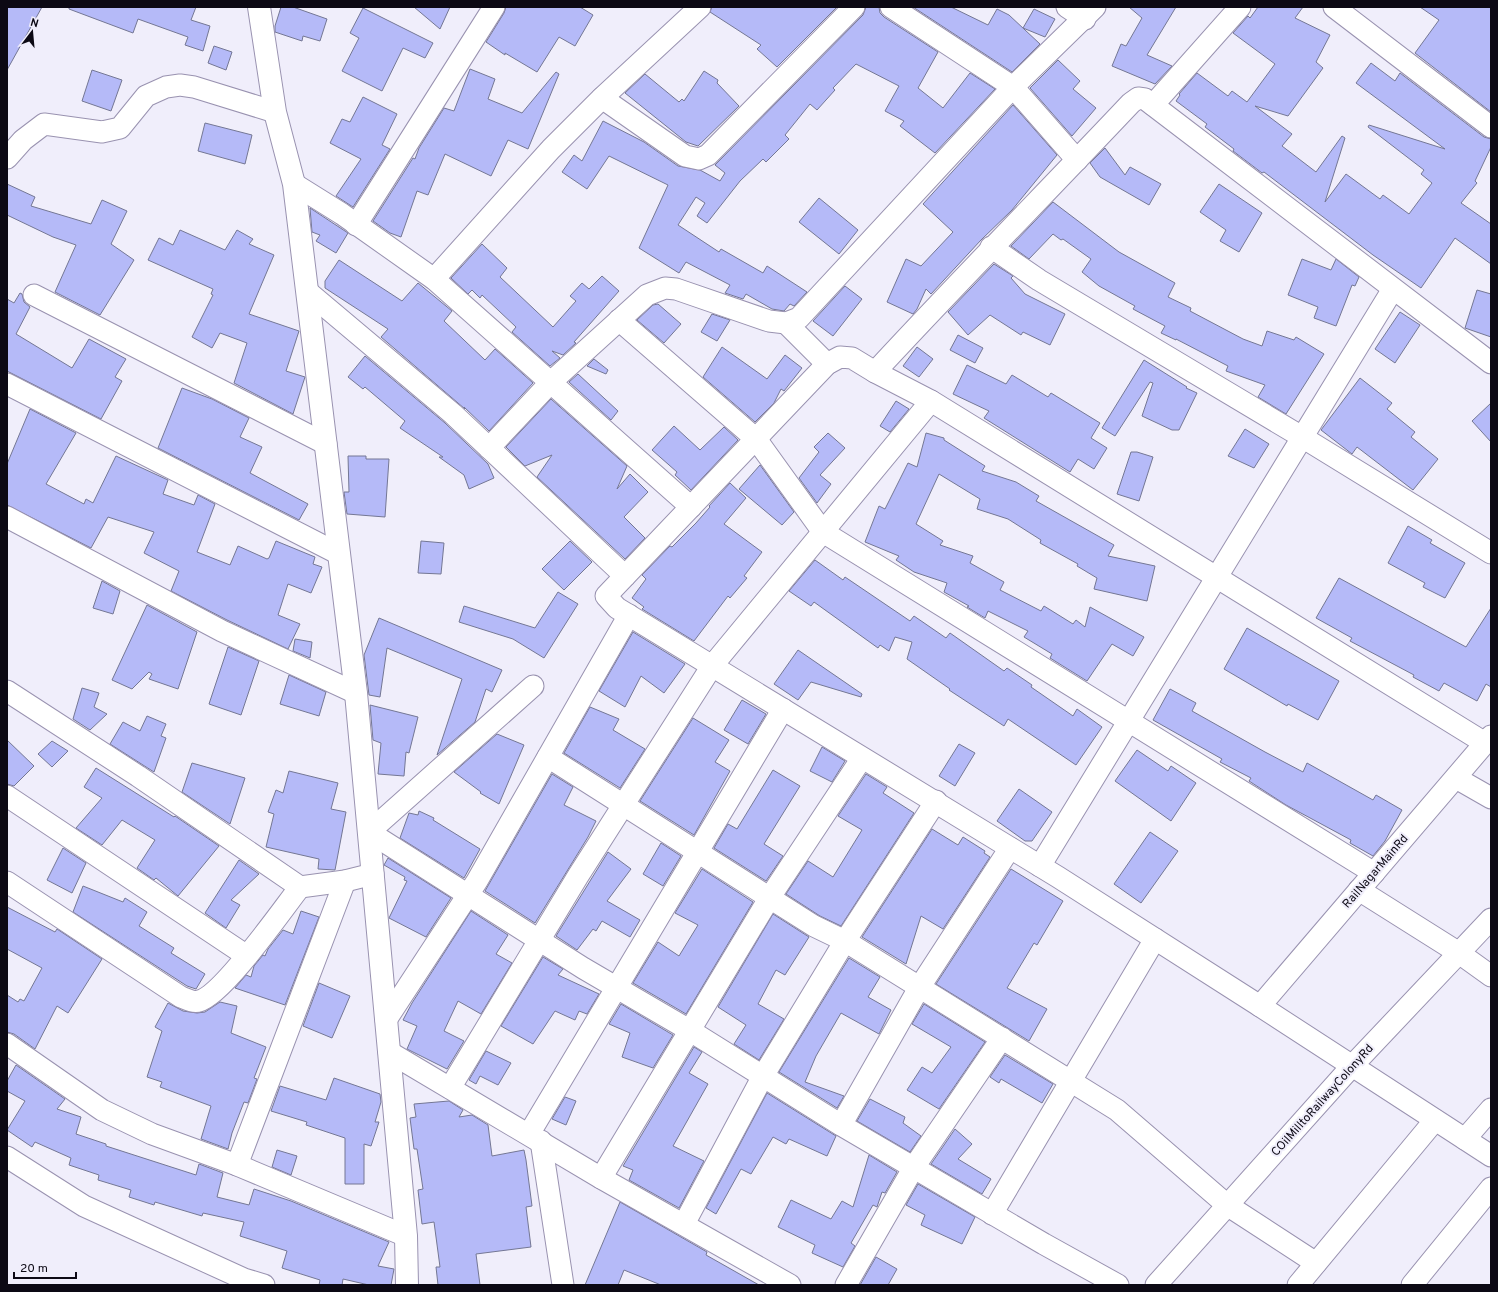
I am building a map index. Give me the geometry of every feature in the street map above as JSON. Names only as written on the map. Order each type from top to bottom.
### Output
[{"type":"main road","points":[[259,7],[275,112],[294,184],[356,693],[406,1236],[407,1285]]},
{"type":"street","points":[[356,225],[494,7]]},
{"type":"street","points":[[434,279],[551,149],[602,98],[700,7]]},
{"type":"street","points":[[602,98],[685,156],[699,159],[708,155],[854,7]]},
{"type":"street","points":[[891,7],[1013,87],[1077,160]]},
{"type":"street","points":[[1067,7],[1090,13]]},
{"type":"street","points":[[1153,105],[1240,7]]},
{"type":"street","points":[[1334,7],[1491,126]]},
{"type":"street","points":[[489,448],[551,382],[647,295],[665,288],[676,289],[769,321],[786,323],[799,318],[1013,87],[1090,13]]},
{"type":"street","points":[[7,158],[23,140],[44,124],[102,132],[120,128],[146,96],[166,87],[180,85],[194,87],[275,112]]},
{"type":"street","points":[[875,372],[991,247],[1077,160],[1130,103],[1138,98],[1145,99],[1153,105],[1491,363]]},
{"type":"street","points":[[294,184],[434,279],[691,507]]},
{"type":"street","points":[[991,247],[1039,280],[1302,437],[1491,553]]},
{"type":"street","points":[[1040,866],[1393,289]]},
{"type":"street","points":[[308,292],[453,414],[625,576]]},
{"type":"street","points":[[34,295],[326,444]]},
{"type":"street","points":[[619,320],[756,439],[823,532],[1374,873]]},
{"type":"street","points":[[786,323],[827,364]]},
{"type":"street","points":[[1488,740],[1216,578],[931,401],[875,372],[852,358],[840,357],[827,364],[606,596],[617,608],[862,758],[936,801],[1040,866],[1260,1006],[1491,1156]]},
{"type":"street","points":[[7,384],[339,554]]},
{"type":"street","points":[[450,1088],[623,804],[712,666],[931,401]]},
{"type":"street","points":[[7,517],[222,631],[356,693]]},
{"type":"street","points":[[386,1020],[468,895],[629,615]]},
{"type":"street","points":[[534,686],[369,832],[615,988],[690,1030],[842,1125],[992,1214],[1118,1285]]},
{"type":"street","points":[[7,691],[138,776],[300,886],[345,881],[372,874]]},
{"type":"street","points":[[563,1285],[535,1137],[615,988],[783,709]]},
{"type":"street","name":"RailNagarMainRd","points":[[1260,1006],[1488,740]]},
{"type":"street","points":[[548,757],[814,926],[845,941],[1117,1110],[1227,1205],[1316,1263]]},
{"type":"street","points":[[601,1178],[770,897],[862,758]]},
{"type":"street","points":[[1456,778],[1491,798]]},
{"type":"street","points":[[7,796],[247,956]]},
{"type":"street","points":[[684,1224],[764,1076],[845,941],[936,801]]},
{"type":"street","points":[[842,1125],[919,988],[1010,848]]},
{"type":"street","points":[[237,1165],[345,881]]},
{"type":"street","points":[[7,882],[181,997],[197,1002],[211,996],[247,956],[300,886]]},
{"type":"street","points":[[1359,890],[1459,953],[1491,976]]},
{"type":"street","name":"COilMilltoRailwayColonyRd","points":[[1156,1285],[1352,1066],[1491,919]]},
{"type":"street","points":[[992,1214],[1155,939]]},
{"type":"street","points":[[846,1285],[914,1167],[1002,1038]]},
{"type":"street","points":[[7,1044],[102,1110],[152,1134],[237,1165],[406,1236]]},
{"type":"street","points":[[389,1052],[535,1137],[601,1178],[684,1224],[788,1285]]},
{"type":"street","points":[[1465,1140],[1491,1109]]},
{"type":"street","points":[[1298,1285],[1435,1120]]},
{"type":"street","points":[[7,1157],[84,1206],[244,1278],[264,1285]]},
{"type":"street","points":[[1412,1285],[1491,1188]]},
{"type":"building","points":[[7,7],[42,7],[7,70]]},
{"type":"building","points":[[69,7],[196,7],[191,20],[210,26],[203,51],[185,45],[188,37],[138,19],[133,33],[69,9]]},
{"type":"building","points":[[281,7],[293,7],[327,19],[320,41],[303,36],[302,41],[275,32],[275,26]]},
{"type":"building","points":[[414,7],[450,7],[440,29]]},
{"type":"building","points":[[506,7],[580,7],[593,15],[575,46],[559,37],[537,72],[505,53],[505,55],[486,42],[504,13]]},
{"type":"building","points":[[712,7],[837,7],[777,67],[757,49],[761,45],[710,12]]},
{"type":"building","points":[[866,7],[879,7],[880,13],[884,17],[938,52],[918,88],[943,108],[970,73],[995,89],[935,153],[900,126],[904,121],[885,111],[899,86],[856,64],[833,88],[835,90],[817,110],[810,104],[785,135],[789,139],[766,162],[763,159],[740,181],[707,223],[697,216],[705,203],[696,197],[678,225],[719,252],[721,249],[763,273],[767,266],[807,292],[794,306],[790,304],[784,311],[772,309],[746,294],[743,299],[725,293],[730,285],[686,262],[679,273],[639,248],[668,185],[609,156],[587,189],[562,172],[574,155],[582,161],[603,121],[644,142],[678,166],[700,170],[720,181],[725,173],[715,165],[863,15]]},
{"type":"building","points":[[913,7],[951,7],[988,25],[997,9],[1009,15],[1040,44],[1012,72]]},
{"type":"building","points":[[1129,7],[1176,7],[1147,55],[1172,66],[1155,84],[1112,66],[1121,44],[1126,46],[1142,18]]},
{"type":"building","points":[[1258,7],[1303,7],[1295,18],[1330,35],[1316,62],[1323,68],[1288,116],[1255,106],[1292,134],[1282,146],[1316,172],[1342,136],[1345,138],[1325,202],[1346,174],[1380,199],[1383,195],[1409,214],[1432,183],[1421,174],[1424,170],[1368,127],[1369,125],[1445,149],[1356,83],[1371,63],[1395,81],[1400,73],[1484,137],[1491,139],[1491,147],[1475,181],[1477,183],[1461,203],[1491,224],[1491,264],[1455,238],[1421,288],[1373,255],[1264,172],[1262,173],[1233,151],[1234,149],[1205,127],[1207,124],[1176,101],[1180,95],[1179,94],[1197,73],[1228,96],[1232,91],[1247,102],[1275,64],[1233,33],[1248,16],[1250,18]]},
{"type":"building","points":[[1420,7],[1491,7],[1491,112],[1415,53],[1439,20]]},
{"type":"building","points":[[363,8],[433,43],[425,58],[403,48],[382,91],[342,71],[359,38],[350,33]]},
{"type":"building","points":[[1034,9],[1055,19],[1045,37],[1023,28]]},
{"type":"building","points":[[214,46],[232,52],[226,70],[208,63]]},
{"type":"building","points":[[1058,60],[1080,81],[1073,89],[1096,108],[1072,136],[1030,88]]},
{"type":"building","points":[[470,69],[495,79],[488,99],[522,113],[556,72],[559,74],[528,149],[508,140],[491,176],[445,154],[428,195],[417,191],[401,237],[390,233],[373,221],[413,158],[415,159],[419,148],[444,108],[454,111]]},
{"type":"building","points":[[92,70],[122,80],[111,111],[82,101]]},
{"type":"building","points":[[704,71],[718,80],[717,83],[739,106],[698,146],[686,142],[625,93],[645,74],[679,102],[682,99],[684,101]]},
{"type":"building","points":[[363,97],[397,114],[382,145],[390,149],[353,207],[336,196],[361,159],[330,143],[342,119],[350,122]]},
{"type":"building","points":[[1013,105],[1057,155],[1012,210],[981,240],[931,294],[926,289],[917,309],[913,314],[887,302],[906,259],[921,266],[953,232],[923,204]]},
{"type":"building","points":[[205,123],[252,135],[245,164],[198,151]]},
{"type":"building","points":[[1105,148],[1125,175],[1130,167],[1161,184],[1149,205],[1100,177],[1090,163]]},
{"type":"building","points":[[7,184],[35,197],[31,206],[91,224],[102,200],[127,211],[111,244],[134,260],[100,315],[55,292],[76,245],[53,237],[7,215]]},
{"type":"building","points":[[1219,184],[1262,213],[1239,252],[1220,241],[1226,230],[1200,212]]},
{"type":"building","points":[[819,198],[858,230],[839,254],[799,222]]},
{"type":"building","points":[[1053,202],[1119,252],[1175,283],[1168,297],[1191,308],[1190,311],[1243,339],[1262,346],[1267,331],[1294,340],[1296,337],[1324,354],[1286,414],[1258,397],[1265,385],[1226,371],[1228,366],[1176,339],[1161,333],[1165,326],[1133,309],[1135,306],[1099,286],[1082,272],[1091,259],[1063,239],[1061,240],[1053,234],[1029,259],[1011,246]]},
{"type":"building","points":[[310,208],[348,233],[336,253],[316,241],[320,235],[312,232]]},
{"type":"building","points":[[180,230],[225,250],[237,230],[253,239],[249,244],[274,255],[249,314],[299,331],[286,371],[305,377],[293,414],[234,383],[247,343],[220,333],[212,348],[192,337],[213,295],[211,294],[213,289],[148,260],[159,238],[173,245]]},
{"type":"building","points":[[482,244],[507,268],[500,277],[553,327],[576,301],[570,296],[582,283],[589,289],[602,276],[619,291],[574,342],[576,343],[563,355],[552,351],[560,358],[550,366],[512,332],[516,327],[482,295],[480,298],[472,290],[468,294],[451,278]]},
{"type":"building","points":[[1302,259],[1331,270],[1336,259],[1359,277],[1355,286],[1352,285],[1336,326],[1314,318],[1318,307],[1288,295]]},
{"type":"building","points":[[339,260],[402,301],[418,283],[452,311],[444,321],[485,360],[495,349],[533,383],[489,431],[464,407],[465,409],[381,337],[388,329],[325,288],[325,281]]},
{"type":"building","points":[[994,264],[1013,276],[1011,278],[1025,294],[1065,314],[1050,345],[1023,332],[1021,335],[990,315],[968,335],[948,312]]},
{"type":"building","points":[[845,286],[862,299],[833,336],[813,321]]},
{"type":"building","points":[[1477,290],[1491,294],[1491,337],[1465,328]]},
{"type":"building","points":[[20,293],[22,294],[24,302],[30,307],[16,334],[72,368],[89,339],[126,359],[115,377],[122,381],[101,419],[7,371],[7,299],[14,303]]},
{"type":"building","points":[[658,304],[681,324],[664,343],[637,320],[653,305]]},
{"type":"building","points":[[1400,312],[1420,325],[1395,363],[1375,349]]},
{"type":"building","points":[[712,314],[730,320],[717,341],[701,332]]},
{"type":"building","points":[[958,335],[983,348],[975,363],[950,350]]},
{"type":"building","points":[[722,347],[767,379],[785,355],[802,368],[784,391],[781,389],[774,403],[755,422],[703,377]]},
{"type":"building","points":[[917,347],[933,359],[919,377],[903,366]]},
{"type":"building","points":[[365,356],[445,423],[488,464],[494,478],[469,489],[464,475],[439,457],[443,457],[400,428],[405,421],[365,387],[363,389],[348,377]]},
{"type":"building","points":[[594,359],[608,370],[606,374],[587,366]]},
{"type":"building","points":[[1144,360],[1187,387],[1186,388],[1197,393],[1179,430],[1172,430],[1142,416],[1153,383],[1150,382],[1115,436],[1102,428]]},
{"type":"building","points":[[967,365],[1006,384],[1012,375],[1048,397],[1051,393],[1100,423],[1091,438],[1107,448],[1094,469],[1078,459],[1070,472],[984,418],[989,411],[953,394]]},
{"type":"building","points":[[578,374],[618,411],[611,420],[569,382]]},
{"type":"building","points":[[1360,378],[1392,403],[1387,409],[1415,432],[1411,437],[1438,459],[1413,490],[1357,447],[1352,454],[1321,430]]},
{"type":"building","points":[[182,388],[212,399],[249,418],[240,437],[262,447],[250,473],[308,504],[299,520],[158,448]]},
{"type":"building","points":[[551,399],[627,466],[617,489],[630,474],[648,492],[624,517],[645,538],[625,559],[537,477],[552,455],[525,466],[506,447]]},
{"type":"building","points":[[896,401],[909,409],[890,432],[880,426]]},
{"type":"building","points":[[1491,403],[1491,442],[1472,421]]},
{"type":"building","points":[[30,409],[76,433],[46,484],[84,504],[86,499],[93,503],[116,456],[168,480],[163,494],[194,505],[198,495],[215,504],[197,552],[230,565],[238,546],[267,559],[269,558],[276,541],[315,557],[313,564],[322,567],[311,593],[288,584],[278,615],[300,624],[288,649],[171,591],[179,571],[144,553],[154,532],[108,517],[91,548],[7,505],[7,464]]},
{"type":"building","points":[[674,426],[700,450],[724,427],[738,440],[691,490],[675,475],[677,472],[652,450]]},
{"type":"building","points":[[1245,429],[1269,444],[1254,468],[1228,456]]},
{"type":"building","points":[[828,433],[845,448],[820,475],[831,484],[817,503],[799,478],[819,452],[814,447]]},
{"type":"building","points":[[926,433],[944,438],[944,440],[985,466],[982,471],[1016,482],[1039,496],[1036,501],[1114,545],[1108,556],[1155,566],[1147,601],[1094,589],[1097,578],[1077,566],[1078,564],[1040,543],[1041,540],[1008,519],[977,509],[980,499],[939,474],[916,524],[943,541],[940,545],[973,556],[970,563],[1004,582],[1000,590],[1041,611],[1044,606],[1073,624],[1076,620],[1085,627],[1090,607],[1144,637],[1133,656],[1112,644],[1087,681],[1050,658],[1052,654],[1024,637],[1028,631],[988,611],[985,618],[967,607],[969,606],[944,592],[947,583],[914,572],[896,560],[899,556],[865,542],[879,506],[885,509],[908,463],[917,467]]},
{"type":"building","points":[[1131,452],[1137,452],[1153,457],[1139,501],[1117,494]]},
{"type":"building","points":[[348,456],[366,456],[366,459],[389,459],[385,517],[347,514],[344,492],[349,492]]},
{"type":"building","points":[[760,465],[794,512],[782,525],[739,489]]},
{"type":"building","points":[[730,483],[746,498],[724,524],[762,552],[744,576],[747,578],[730,598],[728,596],[694,641],[642,609],[644,607],[632,598],[646,579],[642,575],[670,546],[672,547],[696,523]]},
{"type":"building","points":[[1408,526],[1432,540],[1430,543],[1465,563],[1445,598],[1423,587],[1425,583],[1388,563]]},
{"type":"building","points":[[421,541],[444,543],[441,574],[418,573]]},
{"type":"building","points":[[570,541],[592,562],[564,590],[542,569]]},
{"type":"building","points":[[815,560],[843,580],[845,577],[910,621],[914,616],[946,638],[950,633],[1004,671],[1007,668],[1032,685],[1031,687],[1073,716],[1077,709],[1102,727],[1076,765],[1008,719],[1004,726],[949,690],[950,689],[907,659],[912,642],[895,637],[889,651],[880,645],[878,648],[814,602],[811,606],[789,591]]},
{"type":"building","points":[[1339,578],[1466,647],[1491,608],[1491,687],[1486,684],[1477,701],[1444,683],[1439,691],[1413,677],[1414,675],[1350,641],[1352,638],[1316,618]]},
{"type":"building","points":[[102,581],[120,591],[113,614],[93,608]]},
{"type":"building","points":[[558,592],[578,604],[544,658],[513,639],[459,622],[464,606],[535,628]]},
{"type":"building","points":[[147,605],[197,632],[178,689],[149,679],[152,674],[149,672],[132,689],[112,680]]},
{"type":"building","points":[[379,618],[502,670],[492,692],[486,689],[475,722],[437,755],[462,679],[387,648],[380,697],[369,695],[364,655]]},
{"type":"building","points":[[1247,628],[1339,681],[1318,720],[1288,704],[1287,706],[1224,669]]},
{"type":"building","points":[[633,632],[685,664],[664,693],[641,676],[625,707],[599,691]]},
{"type":"building","points":[[295,639],[312,642],[310,658],[293,651]]},
{"type":"building","points":[[228,647],[259,661],[241,715],[209,704]]},
{"type":"building","points":[[798,650],[862,694],[861,697],[811,682],[798,700],[774,684]]},
{"type":"building","points":[[289,675],[326,692],[319,716],[280,704]]},
{"type":"building","points":[[82,688],[99,693],[94,707],[107,714],[90,730],[73,719]]},
{"type":"building","points":[[1170,689],[1196,703],[1192,711],[1303,772],[1307,763],[1373,800],[1376,795],[1402,810],[1385,841],[1373,856],[1350,843],[1351,840],[1286,805],[1249,781],[1251,778],[1220,762],[1222,759],[1153,720]]},
{"type":"building","points":[[742,700],[766,714],[748,744],[724,730]]},
{"type":"building","points":[[370,705],[418,717],[409,753],[406,752],[404,776],[378,774],[381,743],[373,740]]},
{"type":"building","points":[[590,707],[619,719],[613,730],[645,749],[620,788],[564,753]]},
{"type":"building","points":[[147,716],[166,724],[161,736],[166,738],[154,772],[110,744],[123,722],[140,731]]},
{"type":"building","points":[[693,718],[729,740],[715,762],[730,771],[694,835],[640,801]]},
{"type":"building","points":[[497,734],[524,745],[499,804],[480,793],[481,792],[454,772]]},
{"type":"building","points":[[7,740],[34,766],[14,786],[7,784]]},
{"type":"building","points":[[52,741],[68,751],[52,767],[38,754]]},
{"type":"building","points":[[959,744],[975,753],[955,786],[939,776]]},
{"type":"building","points":[[822,747],[845,761],[832,782],[810,771]]},
{"type":"building","points":[[1137,750],[1168,771],[1171,766],[1196,783],[1171,821],[1115,781]]},
{"type":"building","points":[[192,763],[245,778],[230,824],[182,792]]},
{"type":"building","points":[[96,768],[174,817],[175,816],[219,846],[178,896],[156,878],[154,880],[137,868],[155,840],[122,820],[102,845],[76,828],[102,798],[84,787]]},
{"type":"building","points":[[773,770],[800,786],[764,844],[783,856],[766,881],[714,848],[728,824],[737,829]]},
{"type":"building","points":[[289,771],[338,783],[331,809],[346,812],[335,870],[318,869],[319,859],[266,847],[274,814],[268,812],[276,790],[283,793]]},
{"type":"building","points":[[552,774],[573,787],[564,805],[596,821],[588,837],[535,923],[485,891]]},
{"type":"building","points":[[866,774],[887,787],[883,793],[914,813],[841,926],[820,916],[786,894],[808,861],[833,877],[862,830],[838,816]]},
{"type":"building","points":[[1019,789],[1052,812],[1032,841],[1025,841],[997,821]]},
{"type":"building","points":[[419,811],[434,818],[433,820],[480,849],[464,878],[400,838],[409,813],[418,815]]},
{"type":"building","points":[[932,829],[958,845],[963,837],[985,851],[984,853],[990,857],[943,929],[921,916],[906,964],[862,937]]},
{"type":"building","points":[[1150,832],[1178,851],[1141,903],[1114,884]]},
{"type":"building","points":[[661,843],[681,856],[663,886],[643,874]]},
{"type":"building","points":[[63,848],[86,863],[72,893],[47,880]]},
{"type":"building","points":[[608,852],[631,869],[607,901],[640,920],[630,937],[602,921],[596,931],[593,929],[577,950],[556,936]]},
{"type":"building","points":[[388,858],[451,898],[426,937],[389,918],[407,881],[404,880],[405,877],[384,865]]},
{"type":"building","points":[[239,860],[259,874],[231,900],[240,905],[226,928],[205,913]]},
{"type":"building","points":[[702,869],[753,902],[686,1014],[633,983],[658,942],[679,956],[698,925],[675,913]]},
{"type":"building","points":[[1011,869],[1063,901],[1037,945],[1034,943],[1007,988],[1047,1009],[1029,1041],[936,984]]},
{"type":"building","points":[[83,886],[123,902],[125,898],[147,912],[139,926],[174,948],[171,953],[205,974],[196,989],[187,986],[73,912]]},
{"type":"building","points":[[7,907],[55,932],[57,929],[102,959],[68,1013],[57,1006],[35,1049],[14,1034],[7,1032],[7,995],[18,1002],[20,999],[24,1001],[42,968],[7,949]]},
{"type":"building","points":[[301,911],[319,917],[285,1005],[235,988],[246,975],[251,977],[254,966],[263,955],[265,956],[268,949],[283,930],[293,934]]},
{"type":"building","points":[[471,911],[508,935],[496,954],[512,963],[481,1014],[458,1001],[444,1031],[464,1041],[447,1069],[407,1049],[417,1026],[403,1020],[412,1003]]},
{"type":"building","points":[[773,914],[809,937],[785,975],[776,970],[758,1004],[784,1019],[759,1060],[734,1044],[746,1025],[718,1007]]},
{"type":"building","points":[[543,957],[563,969],[558,975],[599,994],[587,1014],[579,1011],[575,1020],[555,1011],[533,1044],[501,1026]]},
{"type":"building","points":[[849,958],[880,977],[868,997],[891,1010],[879,1034],[841,1013],[816,1056],[805,1082],[844,1096],[837,1108],[779,1072]]},
{"type":"building","points":[[319,983],[350,996],[332,1038],[303,1026]]},
{"type":"building","points":[[220,1002],[237,1006],[231,1033],[266,1047],[254,1078],[257,1079],[248,1103],[244,1102],[232,1133],[228,1149],[201,1139],[211,1106],[160,1087],[162,1082],[147,1077],[162,1031],[155,1027],[168,1003],[183,1011],[197,1013],[205,1012]]},
{"type":"building","points":[[621,1004],[673,1035],[653,1068],[622,1057],[630,1033],[609,1024]]},
{"type":"building","points":[[924,1004],[985,1042],[939,1109],[907,1090],[922,1067],[932,1073],[951,1047],[912,1024]]},
{"type":"building","points":[[694,1047],[702,1052],[689,1073],[708,1084],[673,1146],[704,1161],[679,1208],[629,1180],[633,1170],[623,1166]]},
{"type":"building","points":[[486,1051],[511,1063],[498,1085],[480,1076],[476,1084],[469,1080]]},
{"type":"building","points":[[1005,1055],[1053,1084],[1042,1103],[1001,1079],[999,1083],[990,1077]]},
{"type":"building","points":[[16,1065],[65,1099],[57,1109],[81,1117],[76,1134],[106,1144],[106,1146],[196,1175],[199,1164],[223,1173],[217,1197],[249,1205],[254,1189],[291,1201],[389,1242],[378,1266],[394,1269],[391,1285],[369,1285],[343,1279],[342,1285],[319,1285],[320,1280],[282,1268],[287,1251],[240,1236],[244,1222],[203,1213],[202,1216],[155,1202],[154,1205],[129,1197],[131,1190],[98,1180],[99,1175],[69,1165],[71,1158],[35,1142],[32,1147],[7,1130],[25,1101],[7,1091],[7,1081]]},
{"type":"building","points":[[334,1078],[380,1094],[381,1102],[375,1122],[379,1122],[371,1146],[364,1144],[364,1184],[345,1184],[345,1138],[306,1125],[307,1122],[271,1111],[280,1086],[326,1100]]},
{"type":"building","points":[[767,1093],[836,1136],[827,1156],[789,1139],[786,1144],[773,1137],[751,1174],[741,1169],[716,1214],[706,1208]]},
{"type":"building","points":[[565,1097],[576,1101],[566,1125],[552,1119]]},
{"type":"building","points":[[870,1099],[905,1117],[903,1123],[921,1136],[910,1152],[857,1121]]},
{"type":"building","points":[[449,1101],[463,1110],[459,1117],[472,1115],[488,1125],[492,1156],[524,1150],[526,1160],[532,1206],[526,1207],[531,1247],[476,1254],[480,1285],[438,1285],[436,1267],[440,1267],[434,1222],[422,1224],[418,1190],[423,1189],[417,1149],[414,1149],[410,1118],[416,1117],[414,1104]]},
{"type":"building","points":[[955,1129],[972,1144],[958,1159],[991,1179],[982,1194],[931,1164]]},
{"type":"building","points":[[277,1150],[297,1156],[291,1175],[272,1167]]},
{"type":"building","points":[[869,1155],[897,1172],[885,1193],[882,1192],[877,1207],[873,1205],[851,1243],[855,1246],[843,1267],[812,1253],[815,1245],[778,1227],[791,1200],[831,1219],[842,1201],[853,1207]]},
{"type":"building","points":[[918,1184],[975,1217],[962,1244],[921,1225],[925,1215],[906,1205]]},
{"type":"building","points":[[620,1202],[707,1252],[706,1255],[759,1285],[661,1285],[624,1270],[618,1285],[585,1285]]},
{"type":"building","points":[[876,1257],[897,1269],[888,1285],[860,1285]]}]
